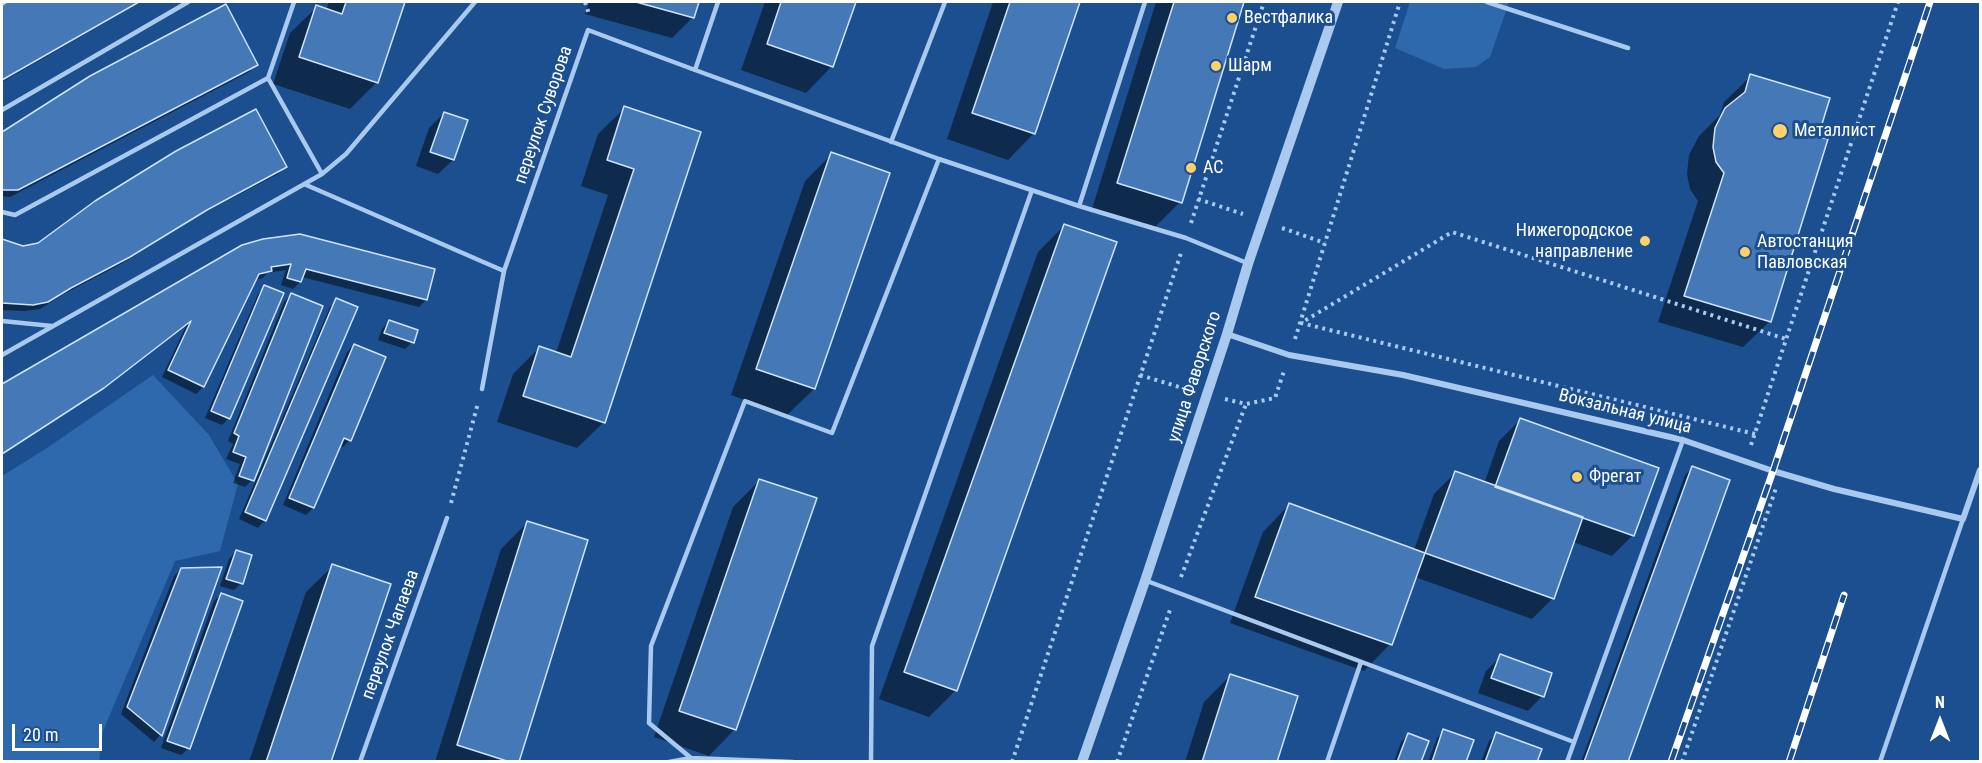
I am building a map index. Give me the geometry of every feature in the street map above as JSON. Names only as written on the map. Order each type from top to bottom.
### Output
[{"type":"street","name":"улица Фаворского","points":[[1082,762],[1145,581],[1248,264],[1338,2]]},
{"type":"street","name":"Вокзальная улица","points":[[1227,334],[1289,355],[1403,375],[1683,440],[1744,462],[1834,489],[1963,519]]},
{"type":"street","points":[[1963,519],[1980,470]]},
{"type":"lane","points":[[2,110],[188,2]]},
{"type":"lane","points":[[2,212],[15,215],[268,78],[294,2]]},
{"type":"lane","points":[[2,355],[322,174],[346,154],[475,2]]},
{"type":"lane","points":[[718,2],[694,70],[939,159],[1079,206],[1186,238],[1248,264]]},
{"type":"lane","points":[[891,141],[945,2]]},
{"type":"lane","points":[[1079,206],[1145,2]]},
{"type":"lane","points":[[1487,2],[1628,48]]},
{"type":"lane","name":"переулок Суворова","points":[[482,389],[504,272],[588,30],[694,70]]},
{"type":"lane","points":[[268,78],[322,174]]},
{"type":"lane","points":[[690,760],[649,723],[651,646],[745,401],[832,433],[939,159]]},
{"type":"lane","points":[[304,184],[504,272]]},
{"type":"lane","points":[[871,762],[872,646],[1032,190]]},
{"type":"lane","points":[[2,321],[52,326]]},
{"type":"lane","points":[[1567,762],[1683,440]]},
{"type":"lane","name":"переулок Чапаева","points":[[360,762],[447,518]]},
{"type":"lane","points":[[1880,762],[1963,519]]},
{"type":"lane","points":[[1145,581],[1574,742]]},
{"type":"lane","points":[[1327,762],[1361,662]]},
{"type":"lane","points":[[669,762],[690,760],[793,762]]},
{"type":"path","points":[[589,10],[591,2]]},
{"type":"path","points":[[1012,762],[1264,2]]},
{"type":"path","points":[[1246,404],[1275,398],[1301,323],[1400,2]]},
{"type":"path","points":[[1744,462],[1898,2]]},
{"type":"path","points":[[1301,323],[1452,232],[1786,339]]},
{"type":"path","points":[[1301,323],[1755,434]]},
{"type":"path","points":[[447,518],[482,389]]},
{"type":"path","points":[[1682,762],[1781,474]]},
{"type":"shaded area","points":[[1410,2],[1509,2],[1490,57],[1476,67],[1444,69],[1395,48]]},
{"type":"shaded area","points":[[153,375],[209,435],[238,484],[220,551],[175,561],[103,731],[99,761],[2,761],[2,476]]},
{"type":"building","points":[[7,2],[139,2],[2,80],[2,5]]},
{"type":"building","points":[[346,2],[405,2],[378,83],[299,57],[316,5],[342,14]]},
{"type":"building","points":[[636,2],[699,2],[694,18]]},
{"type":"building","points":[[781,2],[856,2],[833,67],[767,44]]},
{"type":"building","points":[[1010,2],[1080,2],[1035,134],[972,113]]},
{"type":"building","points":[[1174,2],[1244,2],[1182,203],[1117,183]]},
{"type":"building","points":[[226,4],[258,65],[18,190],[2,190],[2,132],[90,76]]},
{"type":"building","points":[[1750,74],[1830,98],[1818,137],[1828,139],[1771,322],[1684,296],[1724,173],[1716,162],[1713,147],[1715,128],[1725,108],[1745,92]]},
{"type":"building","points":[[624,106],[701,132],[605,423],[523,396],[539,346],[571,357],[634,169],[607,160]]},
{"type":"building","points":[[256,109],[287,167],[207,210],[130,257],[48,302],[33,305],[2,303],[2,239],[23,246],[38,243],[95,201],[176,151]]},
{"type":"building","points":[[444,112],[468,120],[454,160],[430,152]]},
{"type":"building","points":[[831,152],[890,173],[815,389],[756,369]]},
{"type":"building","points":[[1064,224],[1117,242],[957,691],[904,672]]},
{"type":"building","points":[[300,234],[435,269],[427,300],[306,269],[301,282],[287,278],[291,264],[271,267],[272,271],[259,274],[204,387],[168,370],[191,321],[104,388],[2,454],[2,384],[242,245],[263,239]]},
{"type":"building","points":[[264,285],[284,293],[230,419],[211,411]]},
{"type":"building","points":[[291,293],[323,306],[254,481],[239,476],[246,457],[233,452],[239,436],[234,433]]},
{"type":"building","points":[[336,298],[358,307],[266,521],[245,512]]},
{"type":"building","points":[[389,320],[418,330],[414,343],[384,333]]},
{"type":"building","points":[[354,344],[386,357],[351,441],[344,438],[314,508],[289,498]]},
{"type":"building","name":"Фрегат","points":[[1520,418],[1659,468],[1634,536],[1495,487]]},
{"type":"building","points":[[1692,466],[1730,480],[1628,762],[1584,762]]},
{"type":"building","points":[[1455,471],[1583,517],[1554,599],[1425,553]]},
{"type":"building","points":[[759,479],[817,498],[736,730],[679,711]]},
{"type":"building","points":[[1289,503],[1425,553],[1392,645],[1255,597]]},
{"type":"building","points":[[527,521],[588,540],[519,762],[510,762],[457,745]]},
{"type":"building","points":[[236,550],[252,555],[243,584],[226,579]]},
{"type":"building","points":[[332,564],[391,584],[331,762],[266,762]]},
{"type":"building","points":[[222,567],[162,736],[127,707],[181,568]]},
{"type":"building","points":[[221,593],[243,601],[190,749],[167,741]]},
{"type":"building","points":[[1500,654],[1552,673],[1544,697],[1491,678]]},
{"type":"building","points":[[1230,674],[1298,696],[1277,762],[1202,762]]},
{"type":"building","points":[[1443,729],[1474,740],[1466,762],[1432,762]]},
{"type":"building","points":[[1496,732],[1542,749],[1537,762],[1485,762]]},
{"type":"building","points":[[1408,733],[1429,741],[1421,762],[1397,762]]},
{"type":"railway","points":[[1671,762],[1773,471],[1930,2]]},
{"type":"railway","points":[[1789,762],[1844,595]]},
{"type":"place","name":"Вестфалика","points":[[1232,18]]},
{"type":"place","name":"Шарм","points":[[1216,66]]},
{"type":"place","name":"Металлист","points":[[1780,131]]},
{"type":"place","name":"АС","points":[[1191,168]]},
{"type":"place","name":"Нижегородское направление","points":[[1645,241]]},
{"type":"place","name":"Автостанция Павловская","points":[[1745,252]]},
{"type":"place","name":"Фрегат","points":[[1577,477]]}]
